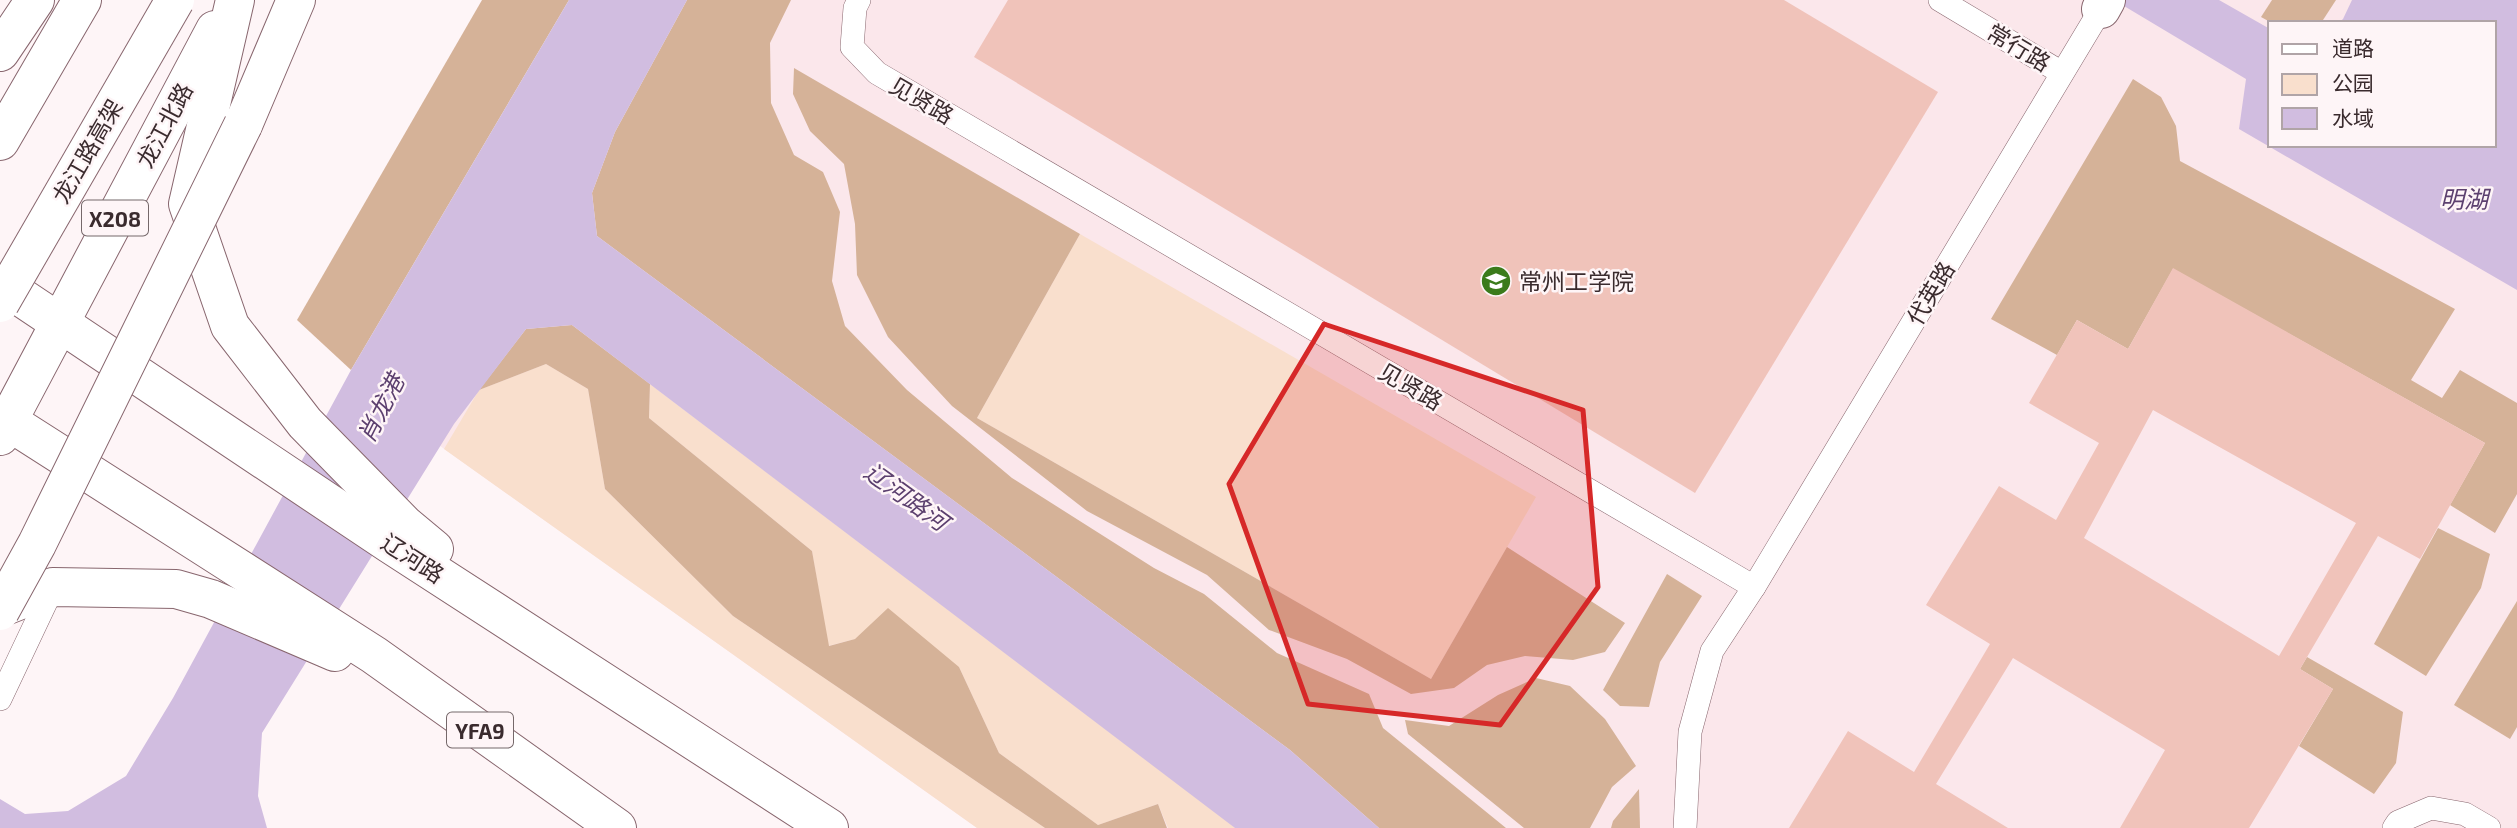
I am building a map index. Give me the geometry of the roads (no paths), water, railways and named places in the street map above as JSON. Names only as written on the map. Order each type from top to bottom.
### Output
[{"type":"main road","points":[[0,52],[35,0]]},
{"type":"main road","points":[[0,141],[82,0]]},
{"type":"main road","name":"龙江路高架","points":[[0,303],[175,0]]},
{"type":"main road","points":[[233,0],[188,204],[230,326],[305,423],[397,534]]},
{"type":"main road","name":"龙江北路","points":[[3,424],[233,0]]},
{"type":"main road","points":[[0,610],[37,544],[243,125],[296,0]]},
{"type":"main road","name":"辽河路","points":[[0,283],[277,467],[397,534],[550,648],[829,828]]},
{"type":"main road","name":"YFA9","points":[[3,424],[234,565],[336,641],[489,737],[617,828]]},
{"type":"main road","points":[[0,610],[53,587],[176,589],[336,641]]},
{"type":"lane","name":"见贤路","points":[[859,0],[855,8],[852,47],[877,73],[1755,587]]},
{"type":"lane","name":"常行路","points":[[1940,0],[2062,73]]},
{"type":"lane","name":"代英路","points":[[1755,587],[2103,5]]},
{"type":"lane","points":[[0,699],[53,587]]},
{"type":"lane","points":[[1685,828],[1690,732],[1712,651],[1755,587]]},
{"type":"lane","points":[[2394,828],[2398,822],[2431,808],[2465,814],[2489,828]]},
{"type":"water","points":[[569,0],[687,0],[615,132],[592,193],[597,236],[1290,750],[1379,828],[1235,828],[572,325],[526,329],[454,424],[262,733],[258,796],[267,828],[0,828],[0,799],[25,814],[68,811],[126,776],[173,698],[351,370]]},
{"type":"water","name":"明湖","points":[[2114,0],[2219,0],[2268,28],[2268,146],[2239,129],[2246,79]]},
{"type":"water","name":"明湖","points":[[2352,0],[2517,0],[2517,290],[2270,147],[2496,147],[2496,21],[2340,21]]},
{"type":"place","name":"常州工学院","points":[[1496,281]]},
{"type":"water label","name":"肖龙港","points":[[380,408]]},
{"type":"water label","name":"辽河路河","points":[[907,496]]}]
